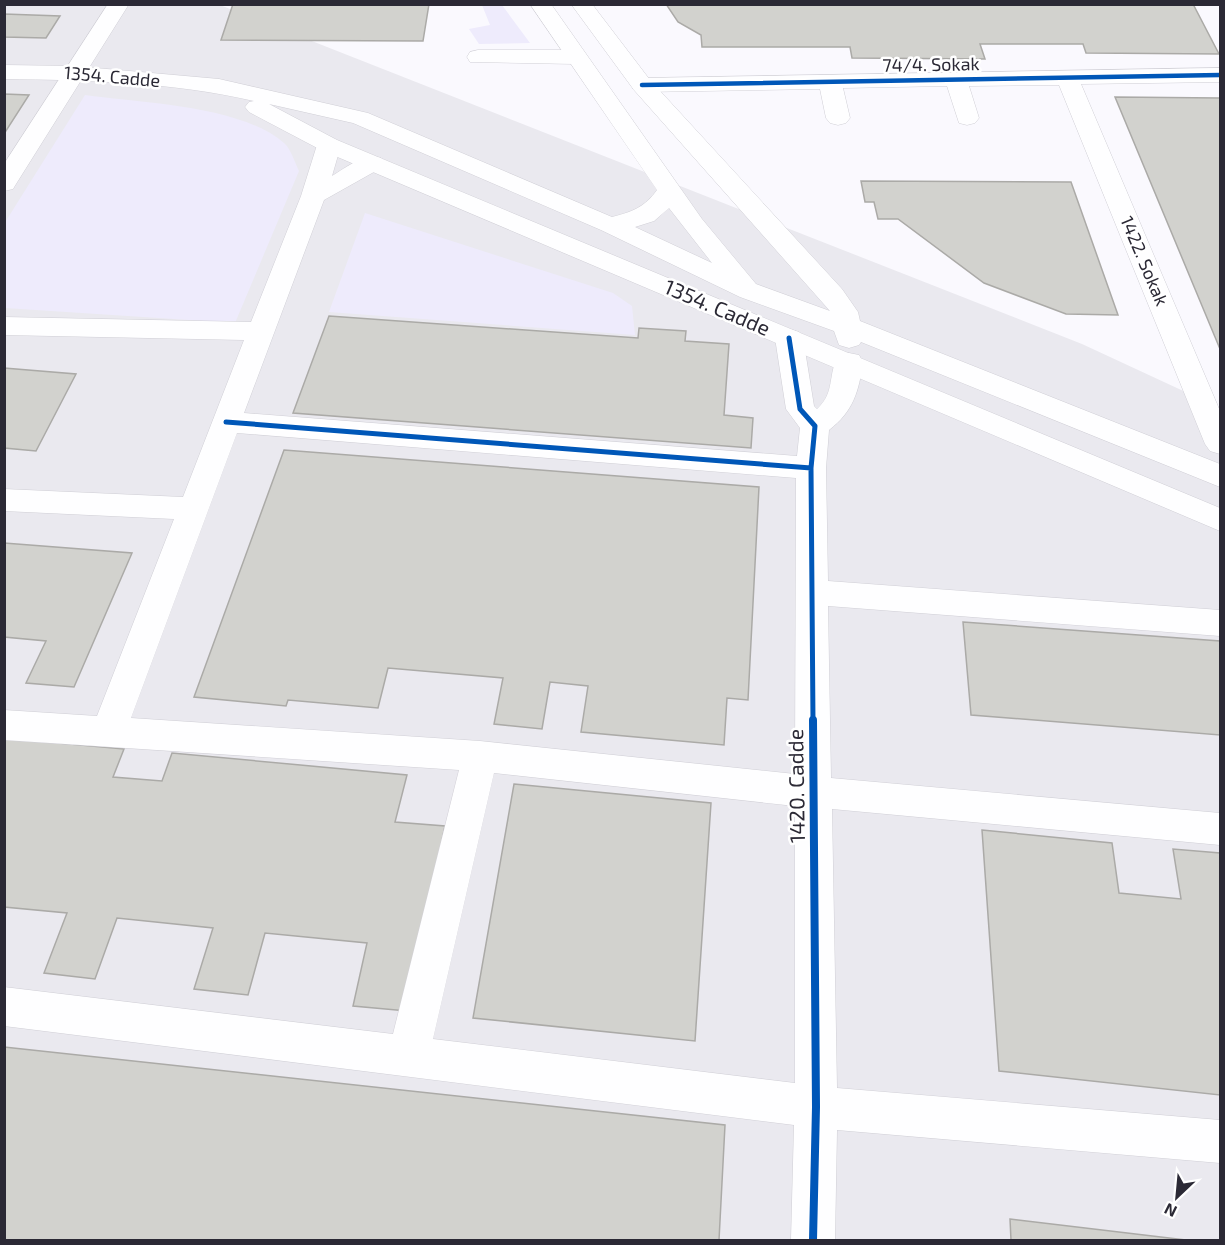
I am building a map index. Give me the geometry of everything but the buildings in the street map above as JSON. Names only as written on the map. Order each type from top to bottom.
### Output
[{"type":"main road","points":[[4,184],[119,4]]},
{"type":"main road","points":[[540,4],[693,224],[789,338],[800,409],[815,426],[837,411],[845,394],[849,363],[849,327],[845,312],[833,295],[642,85],[581,4]]},
{"type":"main road","points":[[478,57],[575,57]]},
{"type":"main road","name":"1354. Cadde","points":[[4,72],[73,73],[219,86],[360,118],[610,225],[749,291],[849,327],[1221,476]]},
{"type":"main road","name":"74/4. Sokak","points":[[642,85],[1221,75]]},
{"type":"main road","name":"1422. Sokak","points":[[1067,77],[1221,444]]},
{"type":"main road","points":[[956,79],[967,118]]},
{"type":"main road","points":[[830,81],[837,118]]},
{"type":"main road","name":"1354. Cadde","points":[[219,86],[329,145],[1221,520]]},
{"type":"main road","points":[[108,732],[313,196],[329,145],[360,118]]},
{"type":"main road","points":[[313,196],[372,163],[402,135]]},
{"type":"main road","points":[[610,225],[642,218],[657,209],[669,190]]},
{"type":"main road","points":[[4,326],[262,331]]},
{"type":"main road","points":[[226,422],[811,468]]},
{"type":"main road","name":"1420. Cadde","points":[[813,1240],[816,1107],[811,468],[815,426]]},
{"type":"main road","points":[[4,500],[193,509]]},
{"type":"main road","points":[[812,592],[1221,623]]},
{"type":"main road","points":[[4,725],[480,756],[813,792],[1221,829]]},
{"type":"main road","points":[[408,1056],[480,756]]},
{"type":"main road","points":[[4,1006],[816,1107],[1221,1142]]},
{"type":"shaded area","points":[[5,5],[220,5],[1082,344],[1220,408],[1220,1240],[5,1240]]},
{"type":"shaded area","points":[[482,5],[502,5],[530,43],[479,44],[469,29],[490,25]]},
{"type":"shaded area","points":[[85,95],[216,113],[265,130],[289,149],[299,171],[235,323],[5,308],[4,224]]},
{"type":"shaded area","points":[[365,213],[613,293],[632,306],[635,335],[329,312]]},
{"type":"cycle path","points":[[642,85],[1220,75]]},
{"type":"cycle path","points":[[789,338],[800,409],[815,426],[811,468],[816,1107],[813,1240]]},
{"type":"cycle path","points":[[226,422],[811,468]]}]
